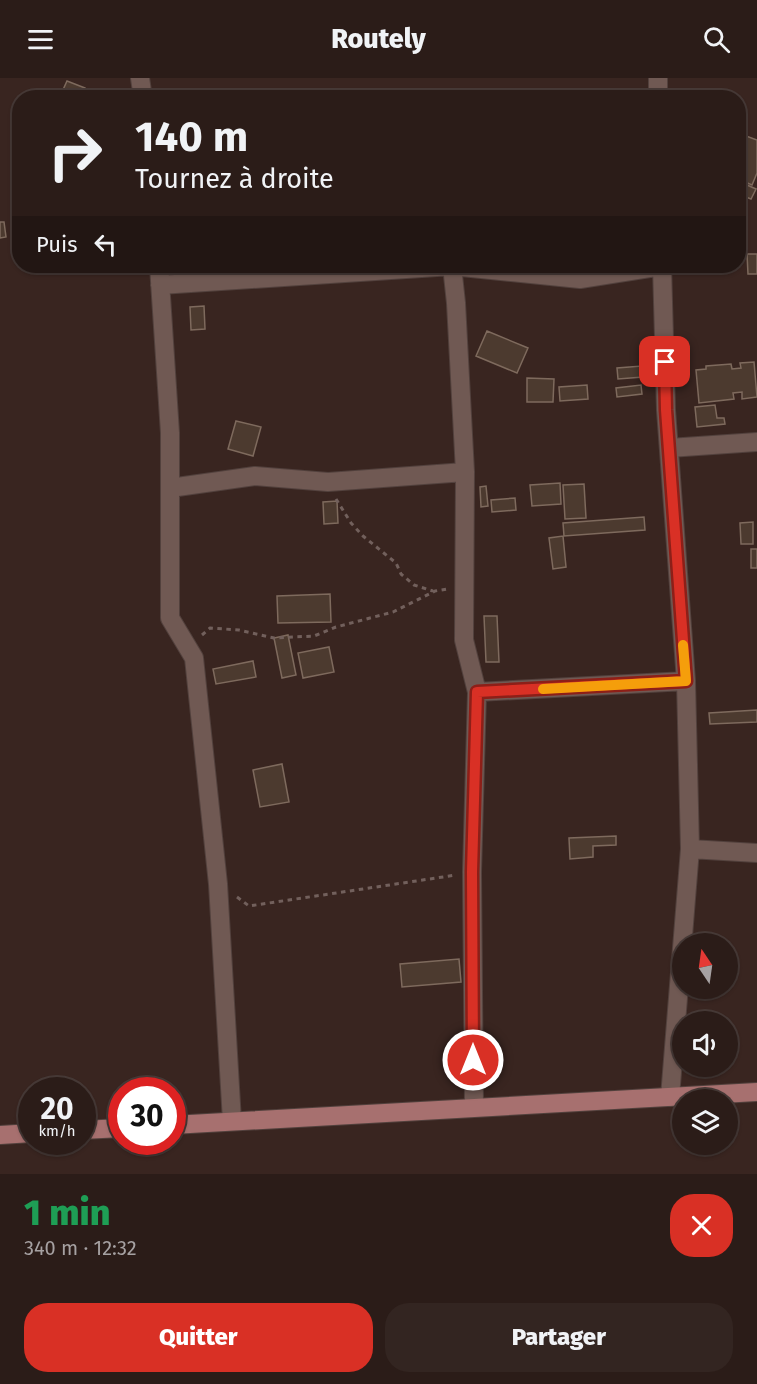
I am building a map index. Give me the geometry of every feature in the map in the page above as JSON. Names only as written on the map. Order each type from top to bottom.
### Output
[{"type":"main road","points":[[186,1124],[757,1092]]},
{"type":"main road","points":[[0,1135],[18,1134]]},
{"type":"street","points":[[159,273],[170,433],[170,618],[194,658],[218,884],[232,1121]]},
{"type":"street","points":[[160,285],[344,273]]},
{"type":"street","points":[[453,273],[465,472],[464,640],[477,692],[472,872],[474,1107]]},
{"type":"street","points":[[521,273],[580,279],[618,273]]},
{"type":"street","points":[[662,273],[666,398],[686,681],[690,849],[670,1097]]},
{"type":"street","points":[[669,448],[757,442]]},
{"type":"street","points":[[170,488],[255,476],[328,482],[465,472]]},
{"type":"street","points":[[477,692],[686,681]]},
{"type":"street","points":[[690,849],[757,853]]},
{"type":"path","points":[[328,482],[351,523],[363,536],[396,563],[401,574],[414,585],[435,591]]},
{"type":"path","points":[[194,658],[195,640],[210,628],[239,630],[274,638],[314,636],[336,627],[393,612],[435,591],[464,585]]},
{"type":"path","points":[[218,884],[249,906],[472,872]]},
{"type":"building","points":[[67,81],[85,88],[84,90],[63,90]]},
{"type":"building","points":[[746,136],[757,140],[757,173],[752,185],[746,182]]},
{"type":"building","points":[[746,185],[756,189],[751,199],[746,197]]},
{"type":"building","points":[[0,222],[4,222],[6,237],[0,238]]},
{"type":"building","points":[[747,254],[757,254],[757,274],[748,274]]},
{"type":"building","points":[[204,306],[205,329],[191,330],[190,307]]},
{"type":"building","points":[[487,331],[528,348],[517,373],[476,356]]},
{"type":"building","points":[[754,362],[757,397],[742,399],[742,392],[733,393],[734,399],[699,403],[696,370],[706,369],[706,366],[731,364],[732,369],[741,368],[740,363]]},
{"type":"building","points":[[642,366],[643,377],[618,379],[617,368]]},
{"type":"building","points":[[527,378],[554,379],[553,402],[527,402]]},
{"type":"building","points":[[587,385],[588,399],[560,401],[559,387]]},
{"type":"building","points":[[641,385],[642,394],[617,397],[616,388]]},
{"type":"building","points":[[715,405],[717,418],[724,418],[725,424],[697,427],[695,407]]},
{"type":"building","points":[[236,421],[261,427],[253,456],[228,449]]},
{"type":"building","points":[[560,483],[561,504],[532,506],[530,485]]},
{"type":"building","points":[[584,484],[586,518],[565,519],[563,485]]},
{"type":"building","points":[[486,486],[488,506],[481,507],[480,487]]},
{"type":"building","points":[[515,498],[516,510],[492,512],[491,500]]},
{"type":"building","points":[[337,501],[338,523],[324,524],[323,502]]},
{"type":"building","points":[[644,517],[645,530],[564,536],[563,523]]},
{"type":"building","points":[[753,522],[753,544],[741,544],[740,523]]},
{"type":"building","points":[[563,536],[566,567],[553,569],[549,538]]},
{"type":"building","points":[[751,549],[757,549],[757,568],[751,568]]},
{"type":"building","points":[[330,594],[331,622],[278,623],[277,596]]},
{"type":"building","points":[[484,616],[497,616],[499,662],[486,662]]},
{"type":"building","points":[[288,635],[296,675],[282,678],[274,638]]},
{"type":"building","points":[[329,647],[334,672],[303,678],[298,653]]},
{"type":"building","points":[[253,661],[256,677],[216,684],[213,669]]},
{"type":"building","points":[[757,710],[757,722],[710,724],[709,713]]},
{"type":"building","points":[[282,764],[289,802],[260,807],[253,770]]},
{"type":"building","points":[[616,836],[616,845],[593,846],[593,857],[570,859],[569,838]]},
{"type":"building","points":[[459,959],[461,982],[402,987],[400,964]]},
{"type":"slow traffic","points":[[543,689],[686,681],[683,645]]},
{"type":"route","points":[[473,1060],[472,872],[477,692],[686,681],[666,410],[665,362]]}]
